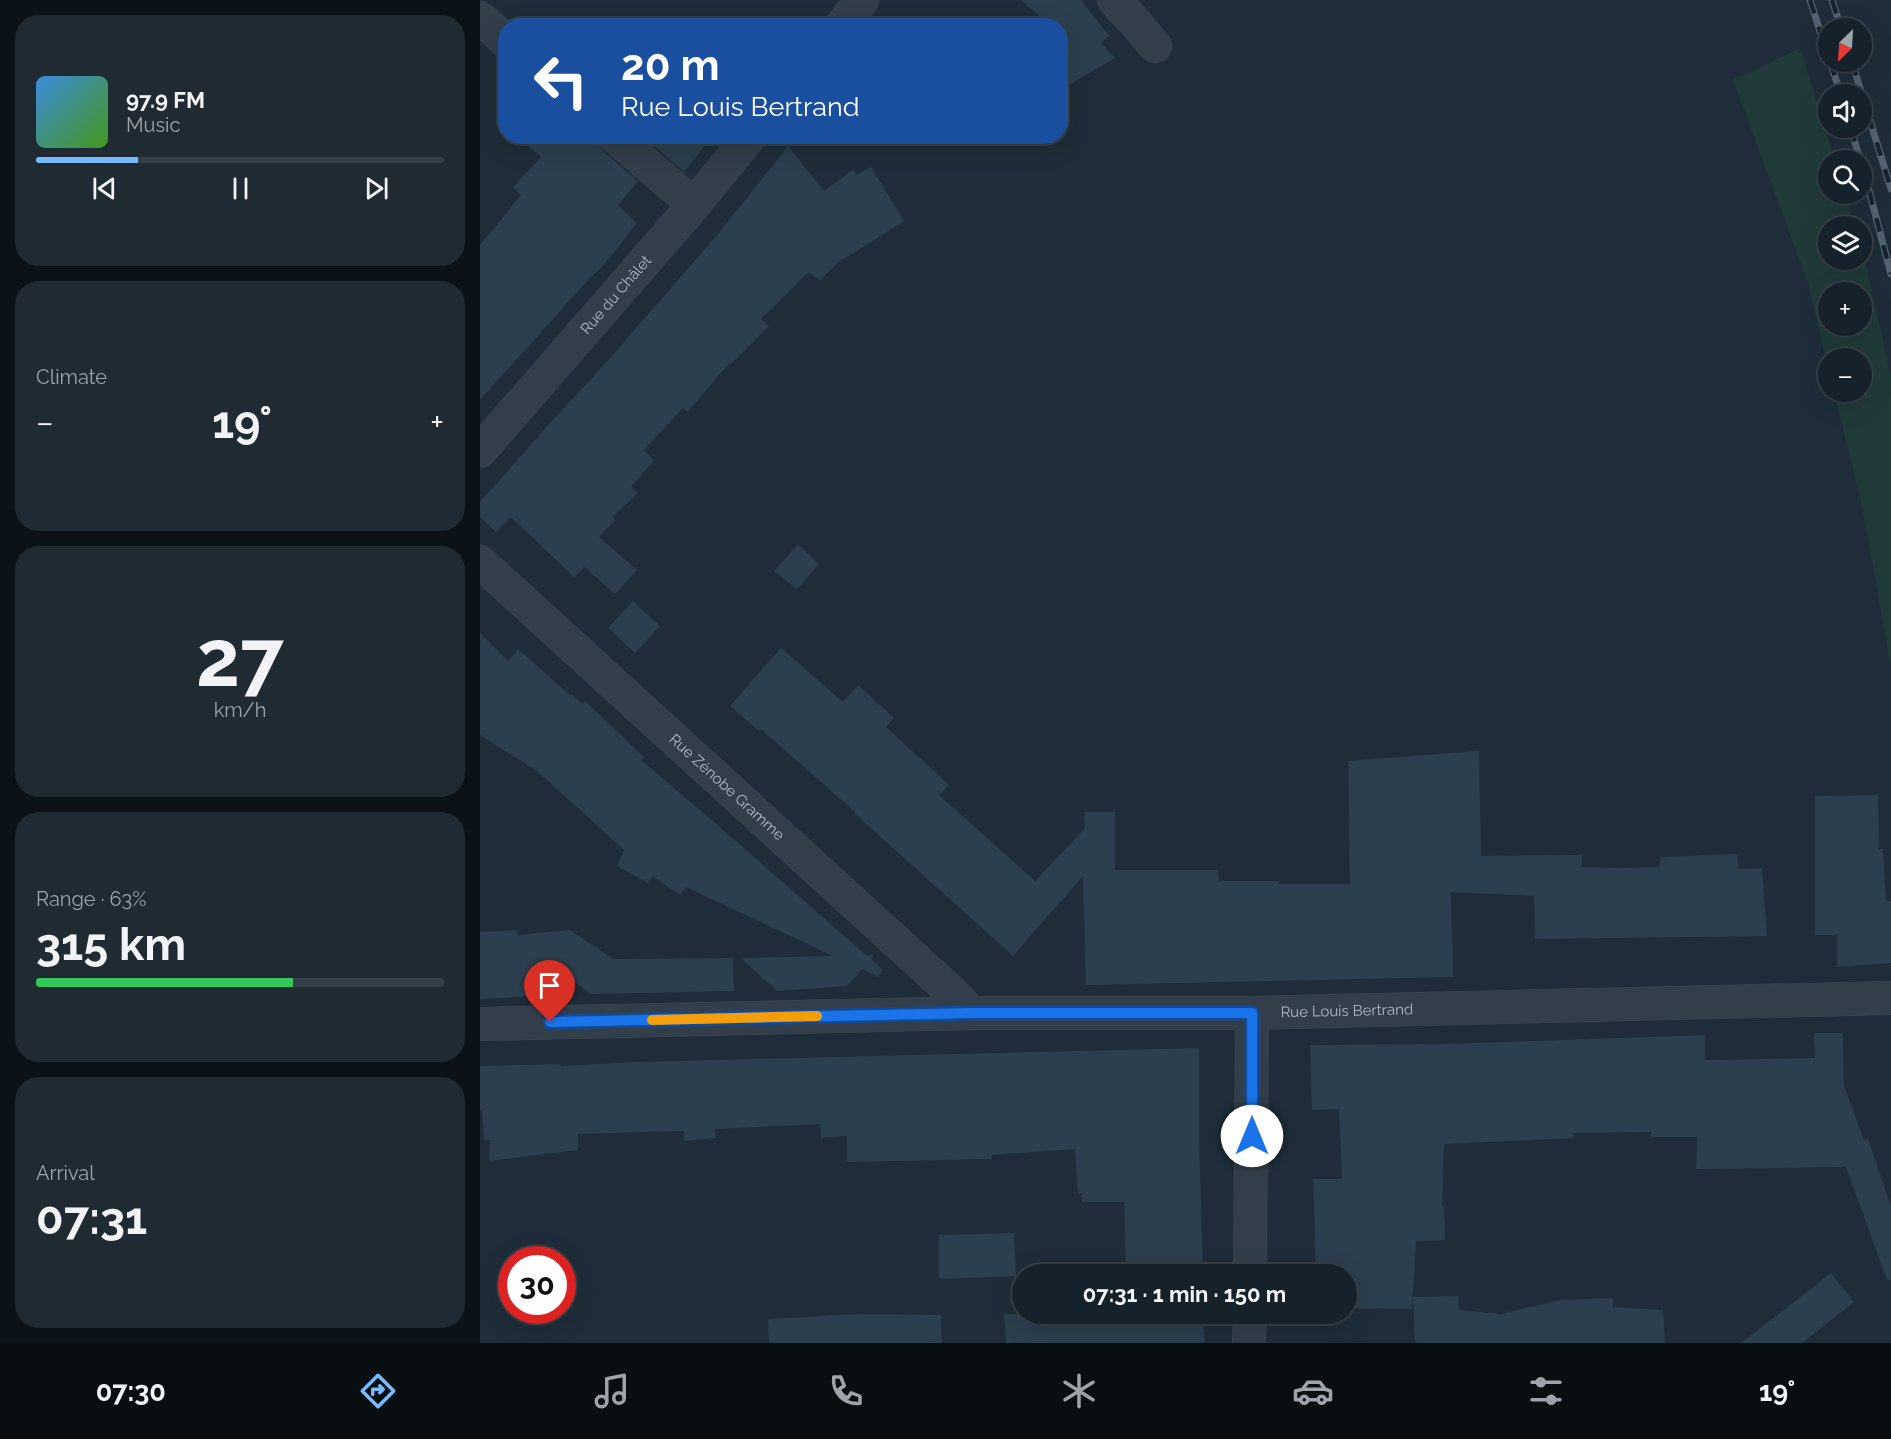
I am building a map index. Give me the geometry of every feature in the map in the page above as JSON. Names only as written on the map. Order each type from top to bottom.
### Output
[{"type":"street","points":[[847,18],[862,0]]},
{"type":"street","points":[[1113,0],[1155,46]]},
{"type":"street","points":[[480,18],[498,34]]},
{"type":"street","points":[[623,144],[694,205]]},
{"type":"street","name":"Rue du Châlet","points":[[480,451],[694,205],[744,144]]},
{"type":"street","name":"Rue Zénobe Gramme","points":[[480,562],[937,978],[972,1013]]},
{"type":"street","name":"Rue Louis Bertrand","points":[[480,1024],[972,1013],[1252,1013],[1891,998]]},
{"type":"street","points":[[1250,1264],[1252,1013]]},
{"type":"street","points":[[1249,1343],[1250,1324]]},
{"type":"green space","points":[[1800,48],[1818,106],[1818,138],[1828,138],[1832,150],[1818,150],[1818,204],[1848,204],[1852,216],[1818,216],[1818,270],[1867,270],[1870,282],[1818,282],[1818,325],[1808,283],[1733,80]]},
{"type":"green space","points":[[1872,292],[1891,376],[1891,667],[1862,506],[1836,402],[1872,402],[1872,348],[1823,348],[1821,336],[1872,336]]},
{"type":"building","points":[[1021,0],[1081,0],[1109,36],[1101,43],[1115,58],[1068,85],[1068,18],[1042,18]]},
{"type":"building","points":[[526,144],[598,144],[638,181],[618,205],[637,223],[603,266],[480,400],[480,245],[521,195],[513,187],[541,157]]},
{"type":"building","points":[[652,144],[707,144],[684,172]]},
{"type":"building","points":[[788,146],[824,191],[854,169],[856,175],[871,167],[904,221],[843,258],[820,280],[809,272],[761,319],[769,326],[729,364],[687,412],[683,408],[644,450],[654,460],[631,487],[638,493],[612,517],[615,520],[599,537],[637,570],[615,594],[584,567],[574,577],[511,517],[496,532],[480,517],[480,502],[624,343],[718,234]]},
{"type":"building","points":[[798,544],[819,564],[797,589],[774,571]]},
{"type":"building","points":[[633,601],[660,626],[635,653],[608,628]]},
{"type":"building","points":[[480,633],[508,661],[518,649],[570,695],[583,704],[585,701],[644,757],[641,760],[866,955],[874,955],[871,959],[883,970],[878,977],[862,969],[847,986],[777,991],[741,958],[833,956],[686,887],[680,895],[653,876],[648,883],[617,866],[624,850],[537,771],[480,735]]},
{"type":"building","points":[[781,648],[843,702],[858,685],[894,718],[886,727],[949,785],[939,795],[1035,881],[1085,828],[1084,812],[1115,812],[1115,870],[1218,870],[1219,881],[1350,884],[1348,761],[1479,751],[1481,856],[1582,855],[1582,867],[1620,868],[1659,867],[1661,857],[1737,854],[1738,869],[1762,868],[1767,936],[1535,939],[1534,896],[1451,892],[1453,977],[1086,985],[1083,876],[1013,956],[855,812],[761,729],[759,731],[730,706]]},
{"type":"building","points":[[1878,795],[1879,849],[1883,849],[1886,901],[1891,901],[1891,963],[1837,967],[1837,935],[1815,935],[1815,796]]},
{"type":"building","points":[[517,930],[517,935],[570,930],[613,959],[733,958],[734,991],[591,994],[555,969],[540,996],[480,999],[480,932]]},
{"type":"building","points":[[1814,1033],[1843,1033],[1844,1086],[1864,1140],[1868,1139],[1891,1206],[1891,1280],[1887,1280],[1846,1167],[1696,1169],[1697,1137],[1650,1137],[1652,1132],[1573,1133],[1573,1138],[1444,1144],[1442,1206],[1444,1206],[1445,1240],[1416,1241],[1412,1309],[1357,1308],[1357,1264],[1316,1264],[1313,1179],[1342,1179],[1339,1109],[1312,1110],[1310,1045],[1447,1044],[1705,1035],[1705,1060],[1815,1058]]},
{"type":"building","points":[[1199,1048],[1203,1264],[1126,1264],[1124,1202],[1082,1202],[1082,1193],[1078,1194],[1075,1149],[992,1155],[991,1159],[847,1162],[847,1136],[821,1138],[820,1124],[715,1129],[716,1138],[684,1141],[684,1131],[578,1134],[578,1150],[489,1161],[490,1140],[484,1140],[482,1110],[480,1111],[480,1066],[561,1064],[561,1066],[636,1062]]},
{"type":"building","points":[[1014,1233],[1015,1264],[1012,1264],[1012,1276],[939,1279],[939,1235]]},
{"type":"building","points":[[1831,1273],[1854,1302],[1802,1343],[1741,1343]]},
{"type":"building","points":[[1458,1296],[1459,1310],[1501,1314],[1560,1300],[1613,1298],[1613,1307],[1663,1310],[1665,1343],[1415,1343],[1413,1297]]},
{"type":"building","points":[[858,1314],[941,1315],[942,1343],[769,1343],[768,1319]]},
{"type":"building","points":[[1004,1314],[1012,1314],[1012,1324],[1203,1324],[1205,1343],[1006,1343]]},
{"type":"railway","points":[[1810,0],[1818,25]]},
{"type":"railway","points":[[1832,0],[1838,18]]},
{"type":"railway","points":[[1833,72],[1838,84]]},
{"type":"railway","points":[[1855,72],[1891,189]]},
{"type":"railway","points":[[1854,138],[1857,150]]},
{"type":"railway","points":[[1872,202],[1891,274]]},
{"type":"slow traffic","points":[[652,1020],[817,1016]]},
{"type":"route","points":[[550,1022],[972,1013],[1252,1013],[1252,1136]]}]
